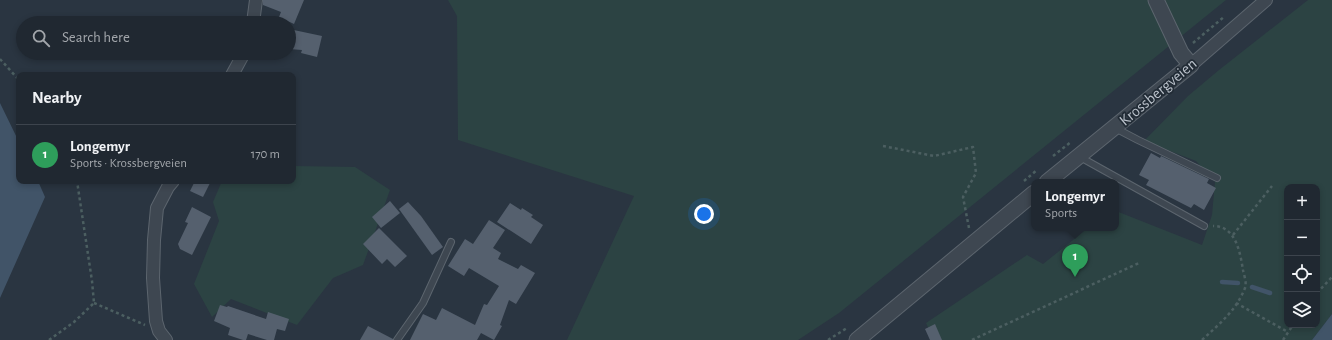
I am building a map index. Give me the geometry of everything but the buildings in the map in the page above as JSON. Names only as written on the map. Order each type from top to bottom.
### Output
[{"type":"street","points":[[254,16],[256,0]]},
{"type":"street","points":[[1156,0],[1181,53],[1191,65]]},
{"type":"street","name":"Krossbergveien","points":[[1051,179],[1191,65],[1266,0]]},
{"type":"street","points":[[234,72],[240,60]]},
{"type":"street","points":[[163,335],[156,321],[154,240],[157,208],[170,184]]},
{"type":"street","points":[[857,340],[1031,195]]},
{"type":"lane","points":[[1115,128],[1217,178]]},
{"type":"lane","points":[[1078,156],[1204,226]]},
{"type":"lane","points":[[397,340],[423,303],[451,242]]},
{"type":"path","points":[[1193,43],[1227,14]]},
{"type":"path","points":[[0,59],[16,77]]},
{"type":"path","points":[[883,146],[934,156],[973,147],[976,173],[963,197],[968,228],[977,240]]},
{"type":"path","points":[[77,184],[94,303]]},
{"type":"path","points":[[1233,235],[1272,186]]},
{"type":"path","points":[[1202,340],[1230,314],[1246,286],[1239,250],[1233,235],[1220,226],[1204,226]]},
{"type":"path","points":[[972,340],[1139,263]]},
{"type":"path","points":[[1318,292],[1332,277]]},
{"type":"path","points":[[94,303],[163,335]]},
{"type":"path","points":[[49,340],[74,322],[94,303]]},
{"type":"path","points":[[1236,303],[1288,332]]},
{"type":"path","points":[[1283,340],[1291,328]]},
{"type":"green space","points":[[448,0],[1226,0],[839,313],[798,340],[567,340],[634,196],[458,140],[457,16]]},
{"type":"green space","points":[[1308,0],[1332,0],[1332,314],[1312,340],[934,340],[926,323],[1027,255],[1043,264],[1084,231],[1119,231],[1119,212],[1202,245],[1212,215],[1215,182],[1196,161],[1144,141],[1188,96]]},
{"type":"green space","points":[[296,166],[355,167],[390,190],[363,265],[333,278],[297,325],[231,299],[212,317],[194,284],[219,221],[213,202],[221,184],[296,184]]},
{"type":"water","points":[[0,103],[16,136],[16,184],[39,184],[45,197],[0,298]]},
{"type":"water","points":[[1332,314],[1332,340],[1312,340]]},
{"type":"waterway","points":[[1222,282],[1238,283]]},
{"type":"waterway","points":[[1252,287],[1270,293]]},
{"type":"place","name":"Longemyr","points":[[1075,277]]}]
